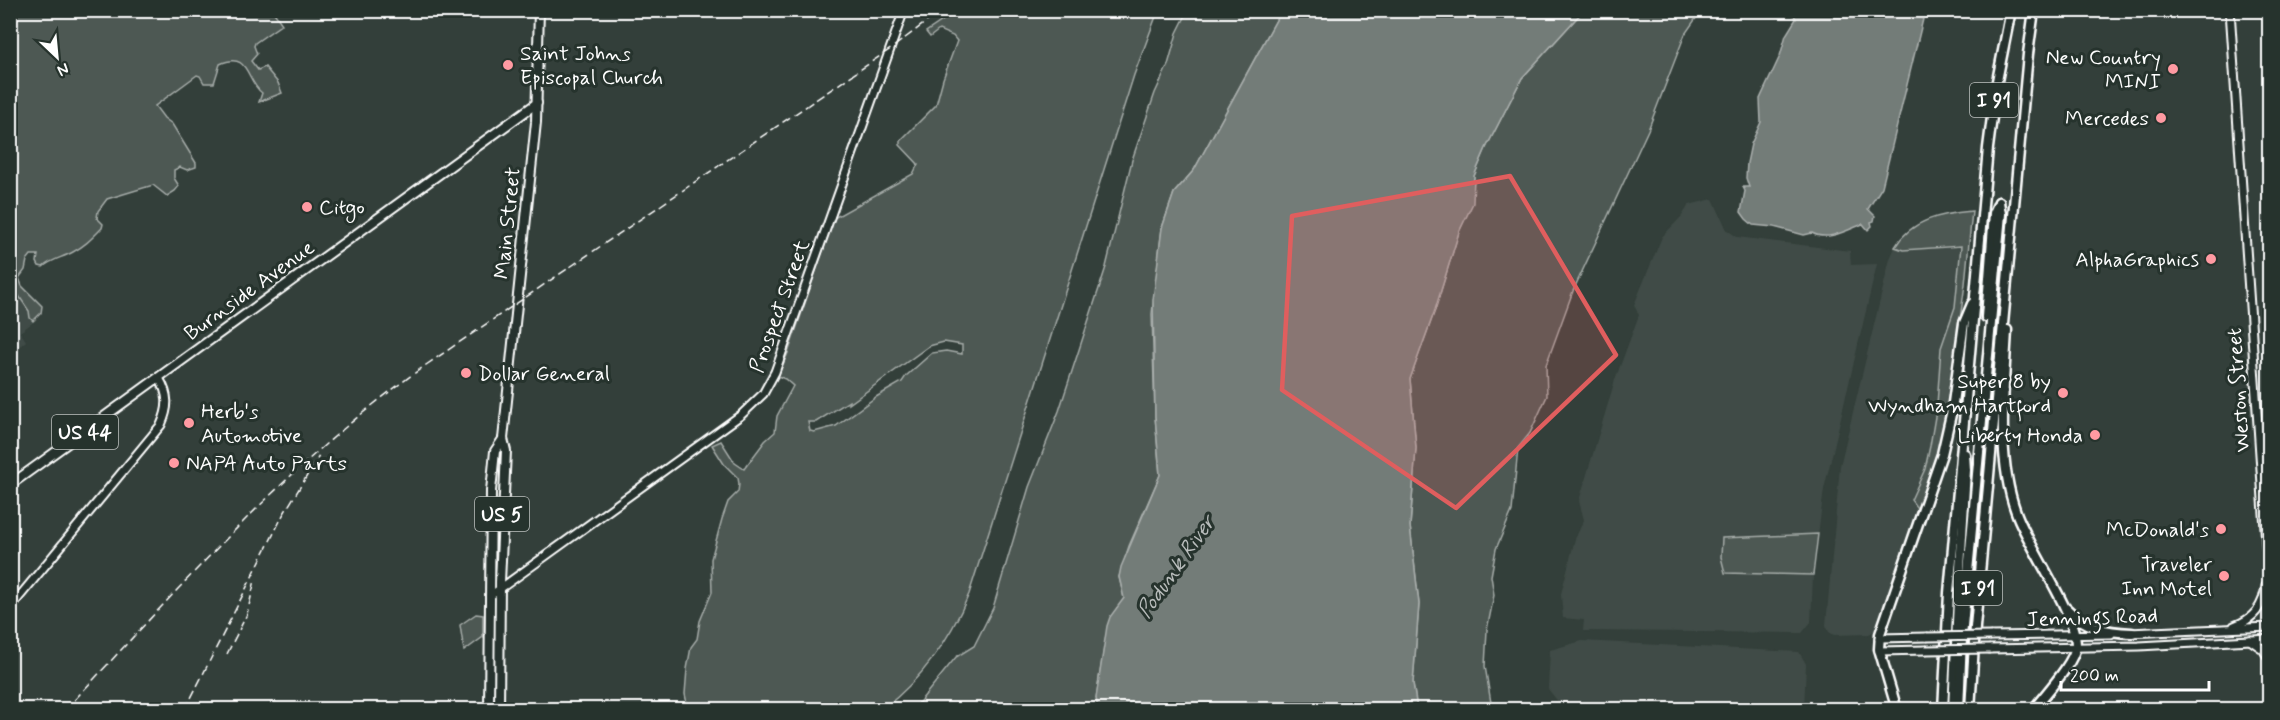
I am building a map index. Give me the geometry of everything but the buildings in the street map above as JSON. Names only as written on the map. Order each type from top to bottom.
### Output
[{"type":"highway","name":"I 91","points":[[1942,710],[1947,624],[1984,191],[1994,98],[2012,10]]},
{"type":"highway","name":"I 91","points":[[1970,710],[1975,627],[2034,10]]},
{"type":"highway","points":[[1958,605],[1994,213],[1999,202],[2001,214],[1962,637],[1959,710]]},
{"type":"highway","points":[[1897,710],[1879,651],[1879,638],[1942,454],[1952,410],[1964,322],[1975,298]]},
{"type":"highway","points":[[2005,303],[2008,322],[2004,446],[2008,487],[2025,536],[2060,601],[2074,635],[2075,647],[2071,659],[2033,710]]},
{"type":"highway","points":[[1953,710],[1966,470],[1962,439]]},
{"type":"highway","points":[[2060,601],[2074,616],[2088,626],[2132,633]]},
{"type":"main road","name":"Main Street","points":[[499,710],[500,590],[506,451],[503,439],[537,104],[539,10]]},
{"type":"main road","name":"Prospect Street","points":[[490,596],[741,415],[765,391],[775,372],[904,10]]},
{"type":"main road","name":"Weston Street","points":[[2230,10],[2269,599]]},
{"type":"main road","name":"Burnside Avenue","points":[[10,485],[537,104]]},
{"type":"main road","points":[[10,608],[161,424],[168,402],[159,378]]},
{"type":"main road","name":"Main Street","points":[[489,710],[491,491],[495,451],[503,439]]},
{"type":"main road","points":[[2226,629],[2244,622],[2259,609],[2265,594],[2267,569]]},
{"type":"main road","name":"Jennings Road","points":[[1879,638],[2074,635],[2270,627]]},
{"type":"main road","name":"Jennings Road","points":[[1879,651],[2075,647],[2270,639]]},
{"type":"main road","points":[[2247,640],[2260,646],[2270,660]]},
{"type":"highlighted area","points":[[1510,176],[1616,355],[1456,508],[1282,390],[1292,216]]},
{"type":"shaded area","points":[[10,11],[273,11],[282,24],[255,43],[257,54],[251,61],[258,70],[265,67],[278,83],[282,93],[259,102],[262,93],[246,69],[237,61],[230,61],[220,64],[214,83],[204,83],[197,75],[155,106],[172,124],[196,163],[196,167],[187,170],[180,167],[174,170],[174,178],[179,186],[167,196],[153,185],[107,199],[98,211],[97,218],[103,224],[102,228],[73,252],[43,267],[37,262],[38,255],[31,255],[19,278],[22,286],[42,306],[41,313],[33,321],[11,284]]},
{"type":"shaded area","points":[[957,11],[1158,11],[1134,75],[969,594],[953,627],[934,657],[910,685],[883,709],[688,709],[685,694],[691,647],[697,639],[700,621],[712,592],[711,559],[722,519],[728,502],[738,492],[739,484],[738,478],[724,464],[712,445],[721,441],[735,463],[744,469],[765,441],[775,432],[777,416],[793,386],[778,376],[834,218],[913,174],[918,164],[900,145],[900,141],[936,105],[957,41],[953,36],[939,30],[930,37],[926,32]],"holes":[[[944,342],[962,345],[962,354],[946,351],[932,353],[902,382],[876,397],[836,426],[810,431],[808,422],[816,422],[849,401],[849,404],[929,346]]]},
{"type":"shaded area","points":[[1188,11],[1281,11],[1194,170],[1174,193],[1162,228],[1152,314],[1155,416],[1160,475],[1129,546],[1119,577],[1124,598],[1104,648],[1096,698],[1098,709],[913,710],[956,657],[974,646],[993,608],[1029,487],[1059,411],[1106,267],[1132,160],[1155,93],[1168,65],[1177,33]]},
{"type":"shaded area","points":[[1583,11],[1701,11],[1685,34],[1648,130],[1573,291],[1546,365],[1547,396],[1530,433],[1518,448],[1512,511],[1496,549],[1491,576],[1494,595],[1487,630],[1485,666],[1492,709],[1417,709],[1413,683],[1419,604],[1410,526],[1416,448],[1410,379],[1435,310],[1459,232],[1472,203],[1474,176],[1486,148],[1522,78]]},
{"type":"shaded area","points":[[1713,199],[1727,230],[1737,237],[1850,251],[1851,265],[1877,264],[1824,489],[1818,535],[1725,573],[1813,575],[1811,622],[1802,633],[1583,631],[1584,620],[1563,618],[1561,594],[1575,539],[1584,520],[1579,501],[1615,380],[1639,315],[1634,305],[1662,237],[1689,205]]},
{"type":"shaded area","points":[[1972,211],[1965,284],[1947,412],[1936,460],[1919,511],[1911,500],[1925,469],[1930,446],[1937,405],[1941,348],[1955,307],[1961,246],[1903,250],[1895,247],[1910,230],[1919,224],[1938,216]]},
{"type":"shaded area","points":[[1961,246],[1955,307],[1941,348],[1937,405],[1930,446],[1925,469],[1911,499],[1919,511],[1874,631],[1869,634],[1834,635],[1829,632],[1826,625],[1840,466],[1890,259],[1895,247],[1903,250]]},
{"type":"shaded area","points":[[10,284],[29,311],[30,318],[35,320],[39,318],[20,332],[26,341],[11,353]]},
{"type":"shaded area","points":[[1818,534],[1813,575],[1725,573],[1721,557],[1722,538]]},
{"type":"shaded area","points":[[476,614],[483,615],[483,637],[464,651],[460,625]]},
{"type":"shaded area","points":[[1582,641],[1799,652],[1806,664],[1804,709],[1564,709],[1548,689],[1550,650]]},
{"type":"water","name":"Podunk River","points":[[1281,11],[1583,11],[1522,78],[1486,148],[1474,176],[1473,203],[1459,232],[1435,310],[1410,379],[1416,448],[1410,526],[1419,604],[1413,683],[1417,709],[1098,709],[1096,698],[1107,626],[1110,617],[1124,598],[1119,577],[1121,567],[1160,475],[1155,416],[1153,300],[1162,228],[1174,193],[1194,170]]},
{"type":"water","points":[[1792,11],[1925,11],[1882,187],[1868,209],[1875,216],[1868,230],[1863,224],[1831,235],[1812,233],[1804,235],[1774,227],[1753,225],[1741,212],[1745,191],[1743,187],[1749,187],[1746,178],[1751,144],[1761,122],[1760,99],[1780,56],[1786,35],[1796,19]]},
{"type":"railway","points":[[65,710],[237,528],[328,442],[376,402],[426,365],[892,48],[942,10]]},
{"type":"railway","points":[[185,710],[283,515],[319,456]]},
{"type":"railway","points":[[227,654],[247,614],[255,580]]},
{"type":"place","name":"Saint Johns Episcopal Church","points":[[508,65]]},
{"type":"place","name":"New Country MINI","points":[[2173,69]]},
{"type":"place","name":"Mercedes","points":[[2161,118]]},
{"type":"place","name":"Citgo","points":[[307,207]]},
{"type":"place","name":"AlphaGraphics","points":[[2211,259]]},
{"type":"place","name":"Dollar General","points":[[466,373]]},
{"type":"place","name":"Super 8 by Wyndham Hartford","points":[[2063,393]]},
{"type":"place","name":"Herb's Automotive","points":[[189,423]]},
{"type":"place","name":"Liberty Honda","points":[[2095,435]]},
{"type":"place","name":"NAPA Auto Parts","points":[[174,463]]},
{"type":"place","name":"McDonald's","points":[[2221,529]]},
{"type":"place","name":"Traveler Inn Motel","points":[[2224,576]]}]
